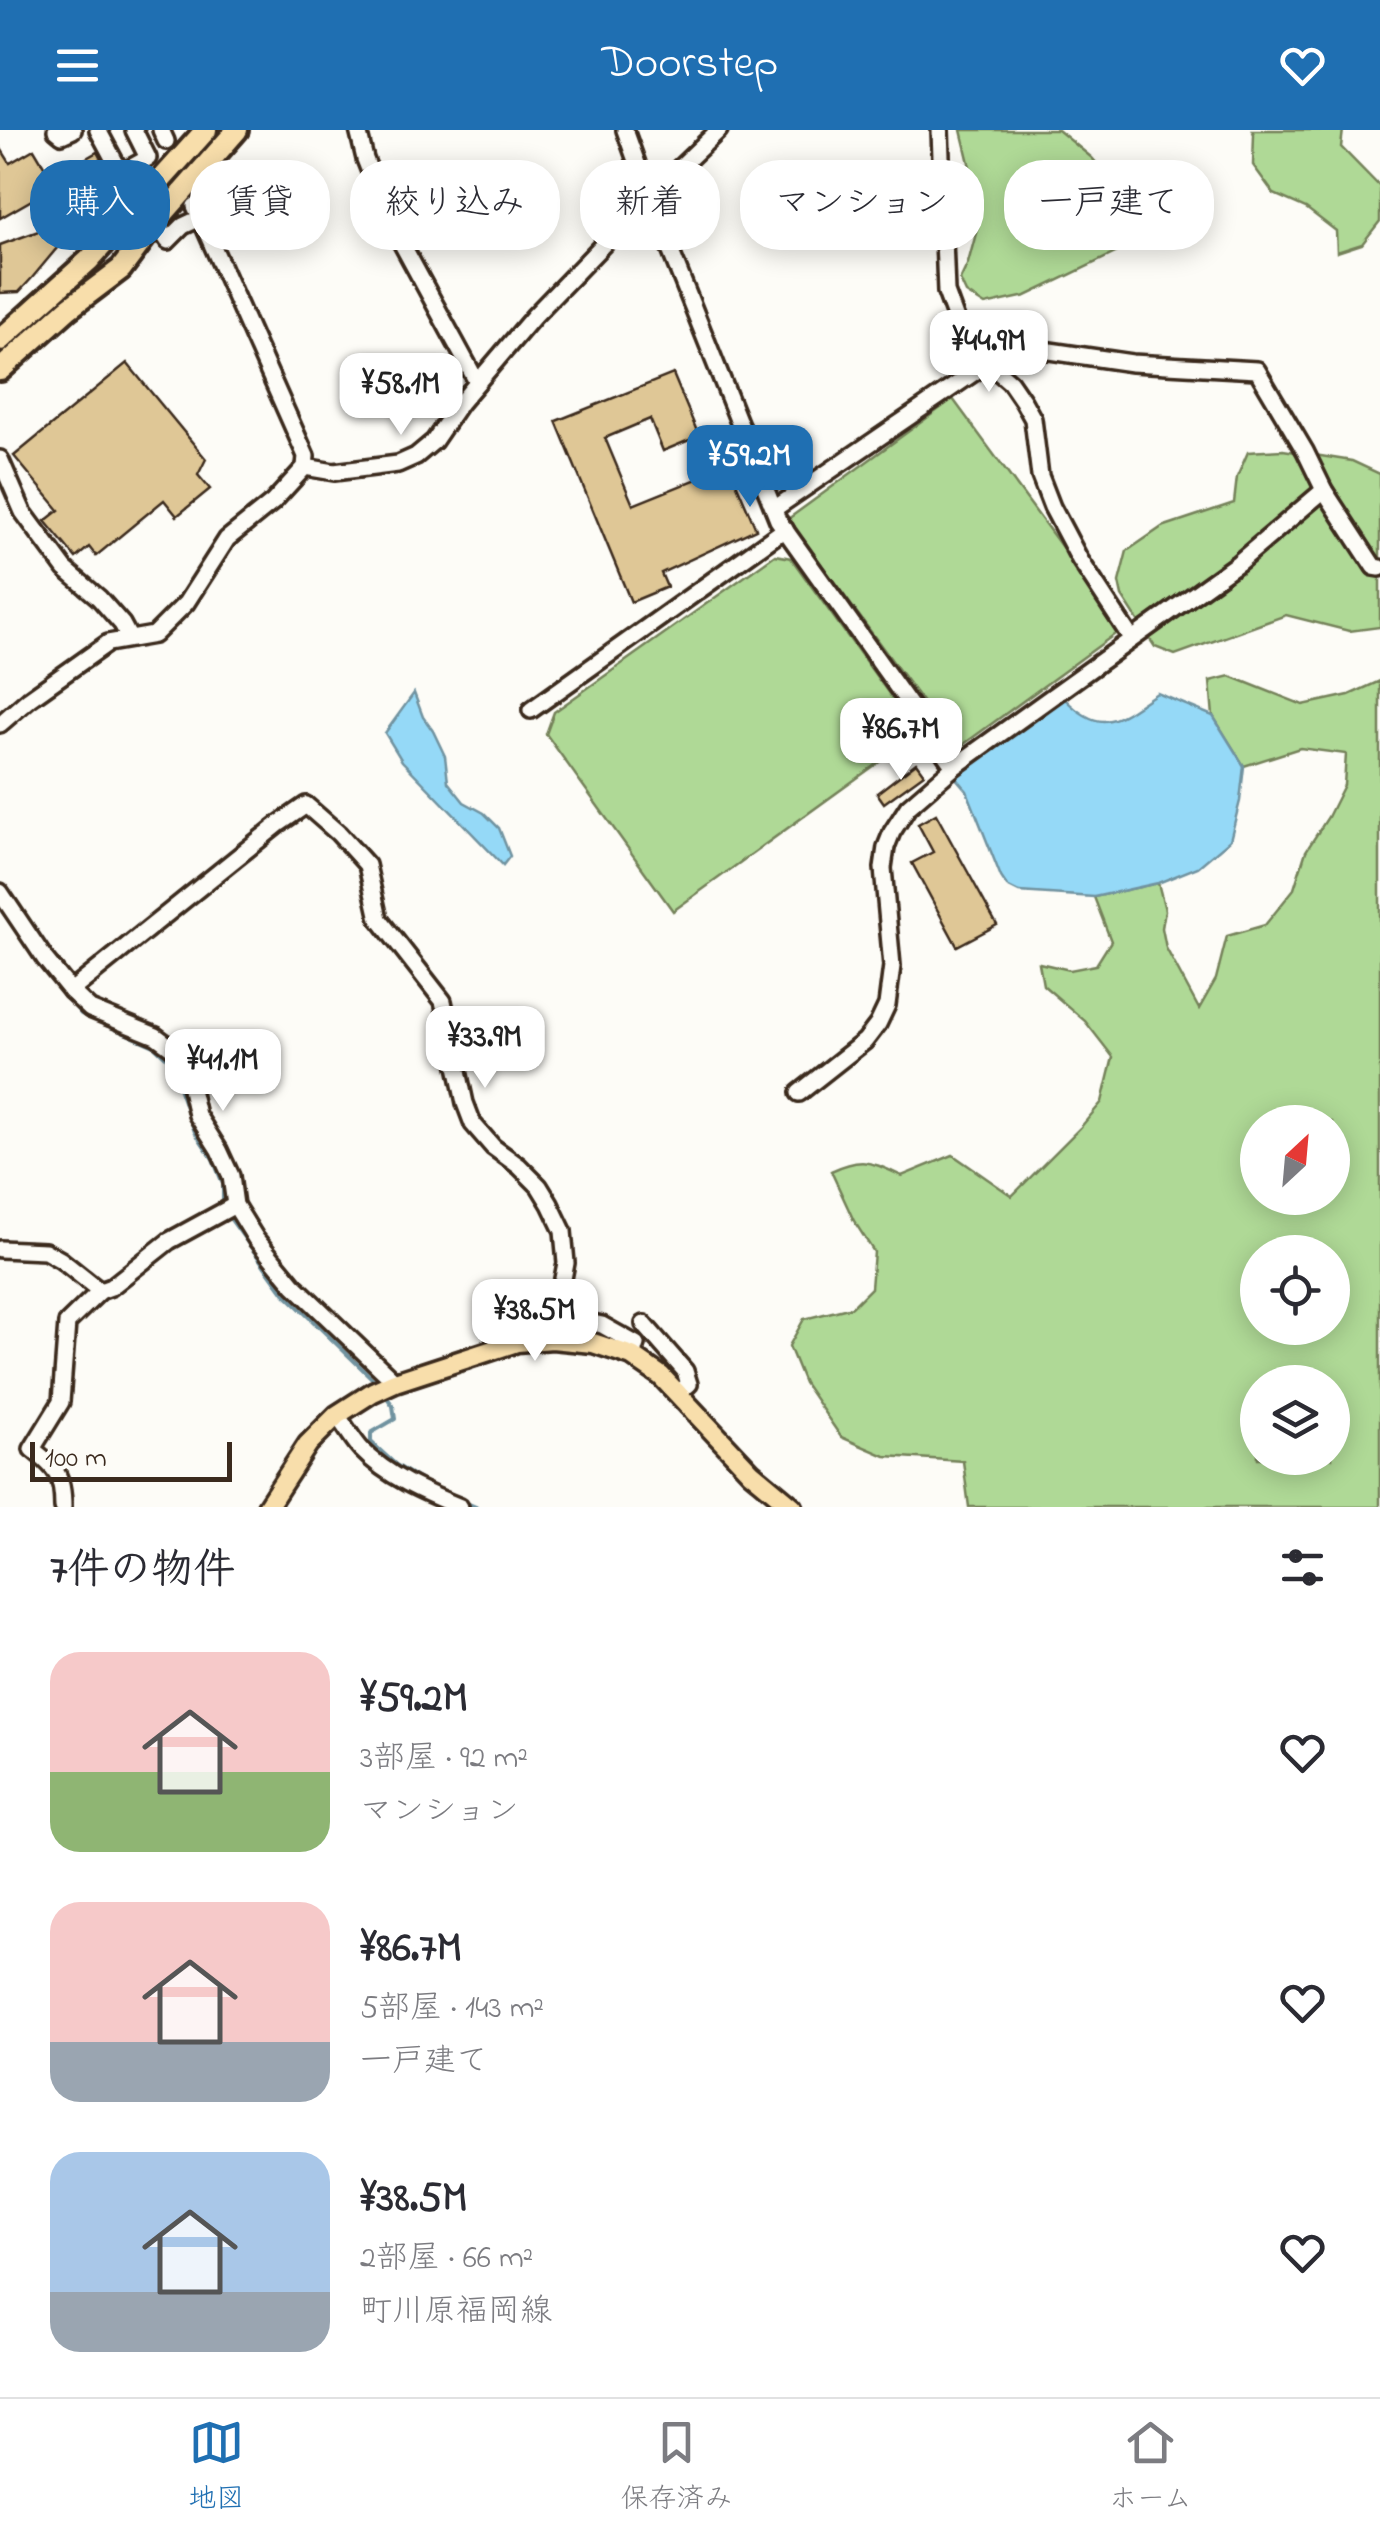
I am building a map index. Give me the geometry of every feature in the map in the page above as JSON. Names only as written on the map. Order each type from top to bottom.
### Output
[{"type":"highway","points":[[0,340],[88,260],[206,130]]},
{"type":"highway","points":[[170,206],[237,130]]},
{"type":"highway","points":[[9,363],[121,269],[135,250]]},
{"type":"main road","points":[[0,340],[9,363]]},
{"type":"main road","points":[[268,1507],[308,1444],[338,1415],[373,1392],[516,1342],[552,1339],[634,1350],[751,1472],[792,1507]]},
{"type":"street","points":[[56,130],[62,135],[73,130]]},
{"type":"street","points":[[98,130],[121,174],[148,158],[134,130]]},
{"type":"street","points":[[358,130],[389,220],[477,382]]},
{"type":"street","points":[[625,130],[636,160]]},
{"type":"street","points":[[688,160],[719,130]]},
{"type":"street","points":[[940,130],[946,292],[956,322],[1024,401],[1033,419],[1040,476],[1052,508],[1080,560],[1131,638]]},
{"type":"street","points":[[0,724],[108,643],[154,636],[186,602],[227,540],[273,502],[305,467],[306,456],[197,212],[170,239]]},
{"type":"street","points":[[305,467],[334,472],[366,469],[398,464],[416,456],[434,441],[477,382],[534,316],[598,250]]},
{"type":"street","points":[[671,250],[774,509],[954,767]]},
{"type":"street","points":[[774,509],[988,363],[1023,350],[1132,363],[1258,370],[1324,490],[1374,567],[1380,568]]},
{"type":"street","points":[[0,459],[23,512],[65,569],[100,598],[130,639]]},
{"type":"street","points":[[800,1092],[865,1042],[887,1005],[892,966],[883,868],[886,847],[899,818],[954,767],[1238,563],[1324,490]]},
{"type":"street","points":[[531,710],[785,529]]},
{"type":"street","points":[[70,991],[306,805],[367,865],[379,919],[443,1001],[465,1103],[474,1124],[493,1147],[539,1186],[550,1204],[563,1231],[566,1263],[562,1284],[566,1310],[575,1320],[602,1324],[634,1350],[664,1345]]},
{"type":"street","points":[[0,892],[45,959],[90,1009],[156,1036],[179,1052],[197,1115],[219,1150],[231,1176],[236,1205],[256,1239],[294,1285],[395,1382]]},
{"type":"street","points":[[64,1507],[56,1468],[32,1449],[61,1402],[67,1323],[100,1291],[111,1287],[169,1241],[236,1205]]},
{"type":"street","points":[[0,1249],[45,1251],[100,1291]]},
{"type":"street","points":[[563,1340],[571,1315]]},
{"type":"street","points":[[644,1324],[685,1371],[688,1384],[677,1394]]},
{"type":"street","points":[[338,1415],[360,1448],[399,1479],[460,1507]]},
{"type":"green space","points":[[961,130],[1058,130],[1094,160],[1004,160],[1004,250],[1122,250],[1026,296],[985,305],[966,293],[960,280],[972,250],[984,250],[984,160],[968,160]]},
{"type":"green space","points":[[1252,130],[1343,130],[1341,147],[1380,187],[1380,221],[1362,244],[1337,252],[1336,231],[1306,208],[1274,194],[1253,165]]},
{"type":"green space","points":[[953,399],[1122,629],[957,749],[788,519]]},
{"type":"green space","points":[[1283,450],[1352,461],[1380,474],[1380,627],[1349,631],[1286,615],[1175,655],[1155,647],[1122,596],[1119,582],[1127,551],[1162,527],[1234,503],[1237,477],[1248,452]]},
{"type":"green space","points":[[775,555],[791,558],[918,734],[673,911],[546,734],[554,712]]},
{"type":"green space","points":[[1230,676],[1303,705],[1349,695],[1380,681],[1380,1507],[969,1507],[963,1461],[885,1456],[841,1437],[804,1383],[789,1346],[804,1319],[852,1307],[871,1288],[874,1252],[854,1221],[831,1171],[851,1163],[867,1163],[902,1176],[953,1155],[1012,1196],[1080,1128],[1102,1102],[1113,1057],[1085,1021],[1043,985],[1039,963],[1070,970],[1096,965],[1111,941],[1094,897],[1158,883],[1165,910],[1162,928],[1166,948],[1199,1009],[1216,979],[1227,936],[1265,925],[1294,889],[1306,851],[1344,785],[1346,754],[1300,748],[1244,766],[1213,716],[1210,681]]},
{"type":"water","points":[[1065,690],[1065,699],[1078,711],[1101,721],[1121,716],[1157,693],[1213,716],[1244,766],[1230,840],[1198,867],[1158,883],[1094,897],[1019,892],[1007,886],[967,791],[954,776]]},
{"type":"water","points":[[414,693],[445,756],[448,782],[464,802],[484,813],[499,828],[510,856],[503,865],[402,761],[385,733]]},
{"type":"building","points":[[0,147],[10,163],[34,149],[41,160],[30,160],[30,201],[0,218]]},
{"type":"building","points":[[97,152],[101,160],[83,160]]},
{"type":"building","points":[[30,234],[30,250],[55,250],[19,292],[0,293],[0,245]]},
{"type":"building","points":[[127,363],[206,459],[198,475],[210,489],[177,516],[164,500],[96,556],[89,547],[76,558],[45,521],[59,510],[14,456]]},
{"type":"building","points":[[673,374],[699,436],[663,451],[650,419],[605,438],[633,505],[729,466],[756,529],[661,573],[667,587],[631,602],[556,421]]},
{"type":"building","points":[[916,763],[924,774],[884,803],[877,793]]},
{"type":"building","points":[[936,814],[997,925],[957,946],[912,863],[933,852],[918,824]]},
{"type":"waterway","points":[[0,908],[33,954]]},
{"type":"waterway","points":[[67,997],[81,1014],[154,1046],[169,1060],[195,1132],[213,1159],[223,1184],[223,1206]]},
{"type":"waterway","points":[[227,1214],[284,1293],[376,1382]]},
{"type":"waterway","points":[[384,1393],[393,1406],[395,1419],[371,1433],[371,1442],[396,1465],[435,1489]]},
{"type":"waterway","points":[[462,1501],[476,1507]]}]
